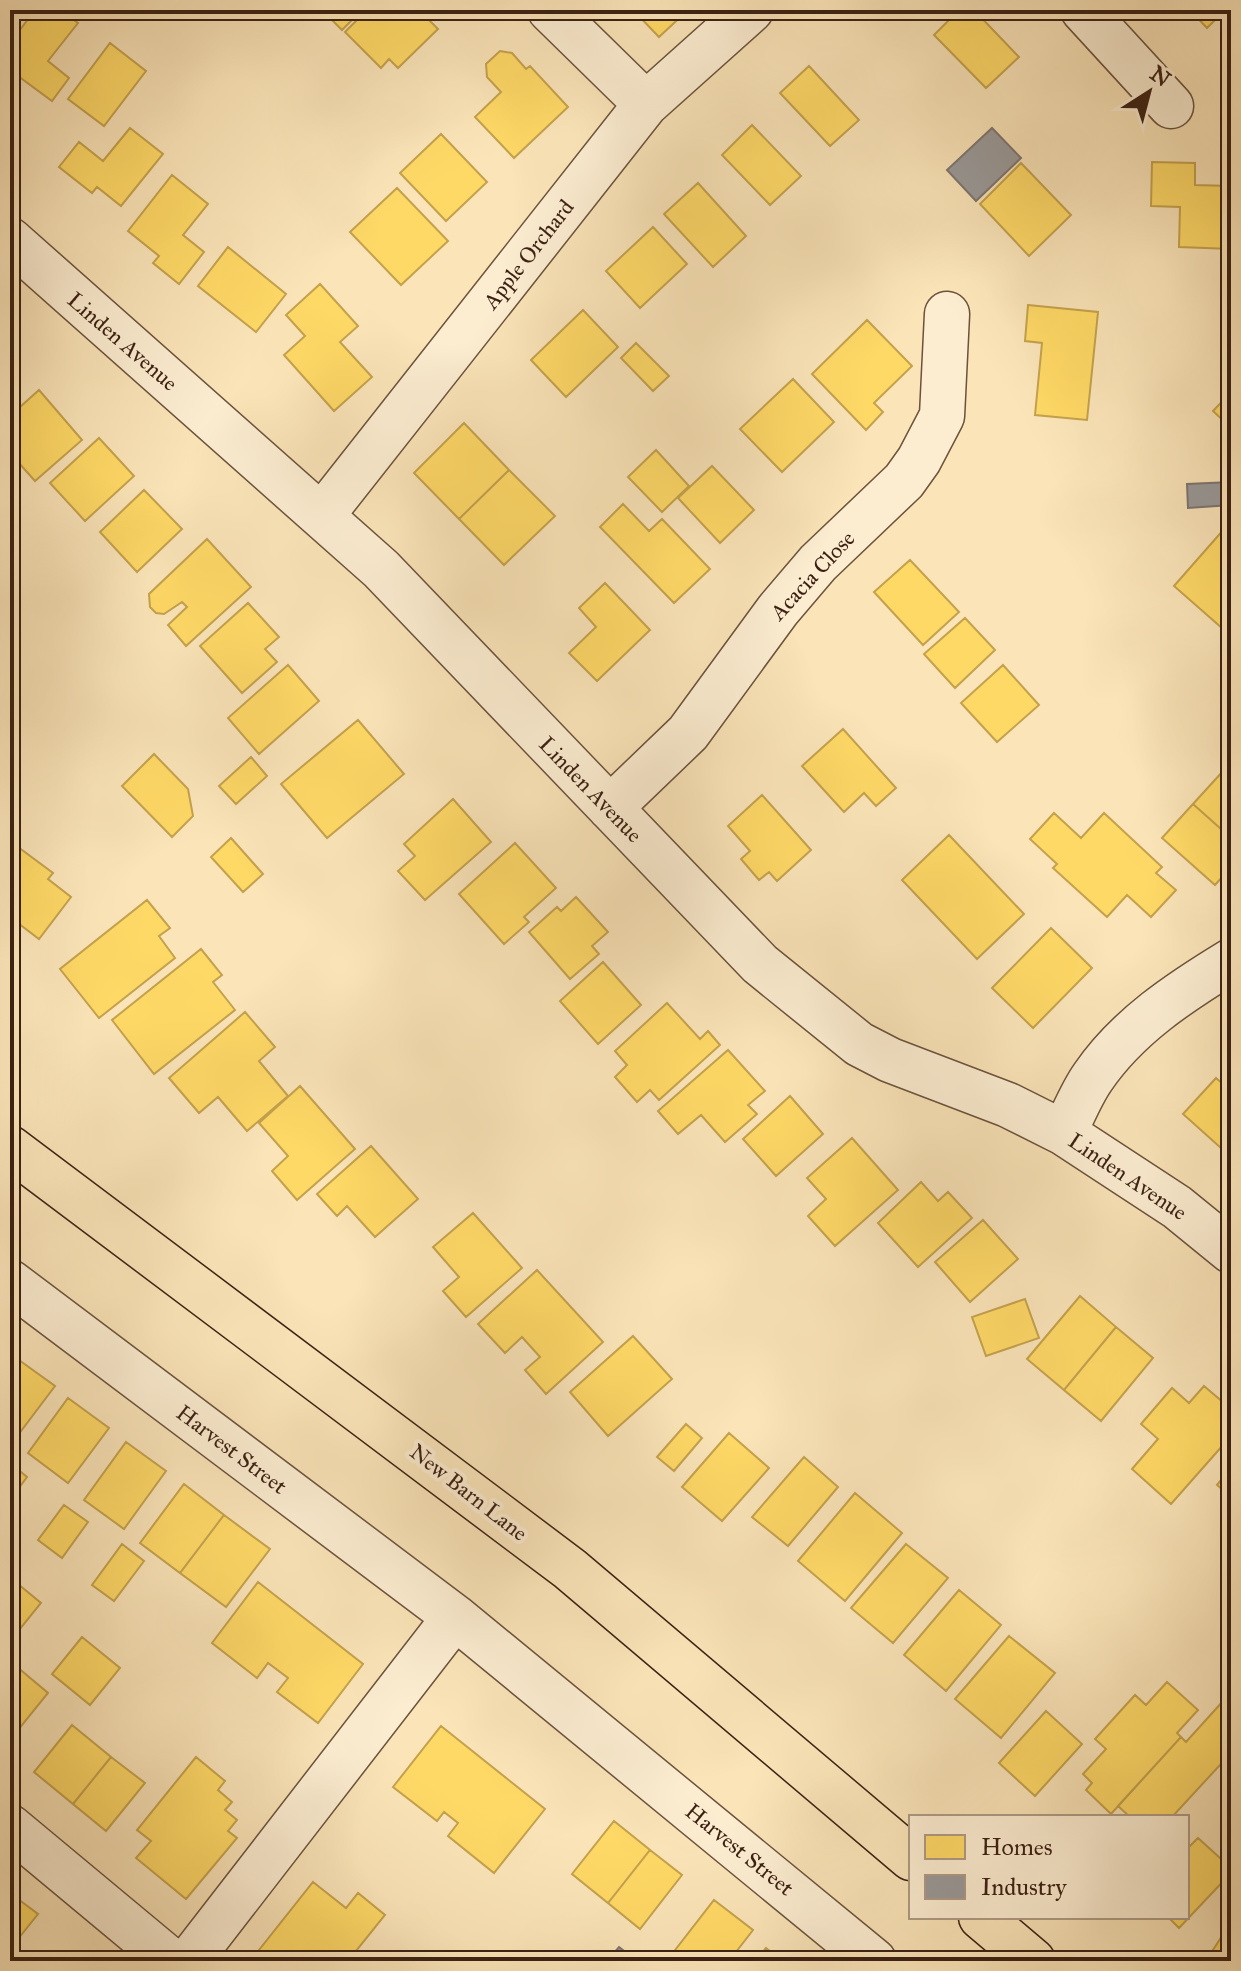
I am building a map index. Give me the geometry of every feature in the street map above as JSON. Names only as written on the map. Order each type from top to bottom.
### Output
[{"type":"main road","name":"New Barn Lane","points":[[10,1148],[570,1569],[909,1856]]},
{"type":"main road","points":[[983,1919],[1033,1961]]},
{"type":"street","points":[[550,10],[646,104]]},
{"type":"street","name":"Apple Orchard","points":[[323,514],[646,104],[751,10]]},
{"type":"street","points":[[1083,10],[1171,106]]},
{"type":"street","name":"Linden Avenue","points":[[10,240],[323,514],[381,569],[760,964],[829,1023],[890,1060],[965,1086],[1064,1133],[1144,1184],[1231,1251]]},
{"type":"street","name":"Acacia Close","points":[[610,808],[688,733],[788,598],[818,563],[904,481],[919,460],[942,416],[947,314]]},
{"type":"street","points":[[1064,1133],[1092,1078],[1121,1044],[1155,1012],[1231,961]]},
{"type":"street","name":"Harvest Street","points":[[10,1282],[455,1617],[874,1961]]},
{"type":"street","points":[[189,1961],[455,1617]]},
{"type":"street","points":[[10,1827],[171,1961]]},
{"type":"building: Homes","points":[[35,10],[60,10],[78,23],[48,61],[69,78],[52,101],[14,73],[19,66],[10,58],[10,43]]},
{"type":"building: Homes","points":[[322,10],[362,10],[342,30]]},
{"type":"building: Homes","points":[[367,10],[419,10],[438,29],[398,68],[389,59],[381,68],[345,32]]},
{"type":"building: Homes","points":[[633,10],[688,10],[659,37]]},
{"type":"building: Homes","points":[[959,10],[974,10],[1019,57],[986,88],[934,35]]},
{"type":"building: Homes","points":[[1190,10],[1225,10],[1207,28]]},
{"type":"building: Homes","points":[[110,43],[146,71],[104,126],[68,99]]},
{"type":"building: Homes","points":[[500,51],[512,53],[526,69],[530,66],[568,107],[514,158],[475,117],[501,92],[487,77],[486,64]]},
{"type":"building: Homes","points":[[809,66],[859,120],[830,146],[780,93]]},
{"type":"building: Homes","points":[[752,125],[801,176],[770,205],[722,155]]},
{"type":"building: Homes","points":[[130,128],[163,154],[121,206],[97,187],[92,193],[59,167],[79,142],[103,161]]},
{"type":"building: Homes","points":[[441,134],[487,182],[446,221],[400,173]]},
{"type":"building: Homes","points":[[1152,162],[1195,163],[1195,185],[1231,186],[1231,249],[1179,247],[1180,207],[1151,206]]},
{"type":"building: Homes","points":[[1021,163],[1071,215],[1029,256],[980,204]]},
{"type":"building: Homes","points":[[172,175],[208,204],[183,235],[204,252],[179,284],[153,263],[159,256],[128,231]]},
{"type":"building: Homes","points":[[698,183],[746,236],[713,267],[664,214]]},
{"type":"building: Homes","points":[[397,188],[448,241],[401,285],[350,232]]},
{"type":"building: Homes","points":[[653,227],[687,264],[640,308],[606,271]]},
{"type":"building: Homes","points":[[228,247],[286,294],[256,332],[198,286]]},
{"type":"building: Homes","points":[[320,284],[358,326],[340,342],[372,377],[334,411],[284,355],[305,336],[286,315]]},
{"type":"building: Homes","points":[[1028,305],[1098,312],[1087,420],[1035,415],[1042,343],[1025,341]]},
{"type":"building: Homes","points":[[583,310],[618,347],[566,397],[531,360]]},
{"type":"building: Homes","points":[[867,320],[912,366],[874,403],[883,412],[866,430],[812,374]]},
{"type":"building: Homes","points":[[636,343],[669,376],[653,391],[621,358]]},
{"type":"building: Homes","points":[[793,379],[834,422],[782,472],[740,429]]},
{"type":"building: Homes","points":[[39,390],[82,440],[35,481],[10,453],[10,416]]},
{"type":"building: Homes","points":[[1231,392],[1231,428],[1213,411]]},
{"type":"building: Homes","points":[[464,423],[509,470],[459,519],[414,473]]},
{"type":"building: Homes","points":[[99,438],[134,476],[85,521],[50,483]]},
{"type":"building: Homes","points":[[656,450],[689,486],[662,512],[628,477]]},
{"type":"building: Homes","points":[[712,466],[754,510],[720,543],[678,498]]},
{"type":"building: Homes","points":[[509,470],[555,516],[504,565],[459,519]]},
{"type":"building: Homes","points":[[144,490],[182,529],[137,572],[100,532]]},
{"type":"building: Homes","points":[[623,504],[649,531],[662,519],[710,569],[674,603],[600,527]]},
{"type":"building: Homes","points":[[1225,528],[1231,533],[1231,636],[1174,586]]},
{"type":"building: Homes","points":[[207,539],[251,587],[186,646],[168,625],[187,607],[182,602],[164,614],[156,613],[150,607],[149,594]]},
{"type":"building: Homes","points":[[910,560],[959,612],[923,645],[874,592]]},
{"type":"building: Homes","points":[[605,583],[650,630],[597,681],[569,653],[596,627],[579,608]]},
{"type":"building: Homes","points":[[248,603],[279,637],[265,649],[277,662],[242,693],[200,646]]},
{"type":"building: Homes","points":[[965,618],[995,650],[955,688],[924,654]]},
{"type":"building: Homes","points":[[288,665],[319,701],[259,754],[228,718]]},
{"type":"building: Homes","points":[[1003,665],[1039,705],[997,742],[961,703]]},
{"type":"building: Homes","points":[[358,720],[404,774],[327,838],[281,784]]},
{"type":"building: Homes","points":[[843,729],[896,788],[876,806],[864,793],[844,812],[802,766]]},
{"type":"building: Homes","points":[[154,754],[188,789],[193,816],[172,837],[122,786]]},
{"type":"building: Homes","points":[[251,757],[267,776],[236,804],[219,786]]},
{"type":"building: Homes","points":[[1224,770],[1231,776],[1231,838],[1193,804]]},
{"type":"building: Homes","points":[[762,795],[811,850],[777,881],[769,872],[759,880],[741,859],[750,851],[728,826]]},
{"type":"building: Homes","points":[[453,799],[491,842],[425,900],[398,871],[415,856],[404,844]]},
{"type":"building: Homes","points":[[1193,804],[1231,838],[1231,867],[1215,885],[1162,838]]},
{"type":"building: Homes","points":[[1054,813],[1081,838],[1104,813],[1162,867],[1156,873],[1176,890],[1151,917],[1127,895],[1107,917],[1053,868],[1057,864],[1030,839]]},
{"type":"building: Homes","points":[[949,835],[1024,914],[977,959],[902,880]]},
{"type":"building: Homes","points":[[231,838],[263,874],[243,892],[211,857]]},
{"type":"building: Homes","points":[[10,841],[53,873],[48,879],[71,897],[39,939],[10,917]]},
{"type":"building: Homes","points":[[515,843],[556,888],[524,917],[529,922],[504,944],[459,894]]},
{"type":"building: Homes","points":[[576,897],[608,932],[592,946],[599,954],[570,979],[529,932],[557,907],[561,911]]},
{"type":"building: Homes","points":[[147,900],[170,928],[159,936],[175,958],[99,1018],[60,969]]},
{"type":"building: Homes","points":[[1051,928],[1092,968],[1033,1028],[992,988]]},
{"type":"building: Homes","points":[[201,949],[222,975],[213,982],[235,1010],[154,1074],[112,1020]]},
{"type":"building: Homes","points":[[603,962],[641,1005],[598,1044],[560,1001]]},
{"type":"building: Homes","points":[[667,1003],[700,1039],[708,1031],[720,1045],[659,1100],[650,1090],[637,1102],[615,1077],[627,1065],[615,1051]]},
{"type":"building: Homes","points":[[245,1012],[275,1047],[259,1061],[288,1096],[247,1131],[218,1097],[199,1113],[169,1078]]},
{"type":"building: Homes","points":[[728,1050],[765,1091],[748,1105],[757,1114],[725,1142],[701,1115],[678,1134],[658,1111]]},
{"type":"building: Homes","points":[[1216,1078],[1231,1091],[1231,1157],[1183,1114]]},
{"type":"building: Homes","points":[[300,1086],[355,1149],[297,1200],[272,1171],[288,1156],[259,1123]]},
{"type":"building: Homes","points":[[790,1096],[823,1134],[776,1176],[743,1139]]},
{"type":"building: Homes","points":[[852,1138],[898,1190],[835,1246],[808,1216],[826,1199],[807,1178]]},
{"type":"building: Homes","points":[[371,1146],[418,1199],[375,1237],[347,1206],[337,1216],[317,1194]]},
{"type":"building: Homes","points":[[921,1182],[938,1201],[948,1192],[972,1218],[918,1267],[878,1223]]},
{"type":"building: Homes","points":[[473,1213],[522,1268],[466,1317],[443,1291],[459,1277],[433,1247]]},
{"type":"building: Homes","points":[[983,1220],[1018,1259],[970,1302],[935,1262]]},
{"type":"building: Homes","points":[[537,1270],[603,1342],[546,1394],[525,1370],[540,1357],[522,1337],[505,1353],[478,1324]]},
{"type":"building: Homes","points":[[1080,1296],[1116,1327],[1064,1390],[1027,1359]]},
{"type":"building: Homes","points":[[1025,1299],[1039,1338],[986,1356],[972,1317]]},
{"type":"building: Homes","points":[[1116,1327],[1153,1358],[1101,1421],[1064,1390]]},
{"type":"building: Homes","points":[[633,1336],[672,1379],[608,1436],[570,1392]]},
{"type":"building: Homes","points":[[12,1355],[55,1386],[12,1443],[10,1442]]},
{"type":"building: Homes","points":[[1204,1386],[1231,1409],[1231,1436],[1171,1504],[1132,1469],[1158,1439],[1141,1424],[1172,1388],[1189,1403]]},
{"type":"building: Homes","points":[[68,1398],[109,1428],[68,1483],[28,1453]]},
{"type":"building: Homes","points":[[686,1424],[702,1438],[674,1471],[657,1457]]},
{"type":"building: Homes","points":[[729,1433],[769,1468],[722,1521],[682,1487]]},
{"type":"building: Homes","points":[[126,1442],[166,1471],[124,1529],[84,1500]]},
{"type":"building: Homes","points":[[804,1457],[838,1487],[788,1546],[752,1517]]},
{"type":"building: Homes","points":[[10,1463],[27,1477],[10,1500]]},
{"type":"building: Homes","points":[[1231,1468],[1231,1497],[1217,1485]]},
{"type":"building: Homes","points":[[184,1484],[224,1515],[180,1573],[140,1543]]},
{"type":"building: Homes","points":[[855,1493],[902,1533],[845,1601],[798,1561]]},
{"type":"building: Homes","points":[[64,1505],[88,1522],[62,1558],[38,1540]]},
{"type":"building: Homes","points":[[224,1515],[270,1549],[226,1607],[180,1573]]},
{"type":"building: Homes","points":[[122,1544],[144,1561],[114,1601],[92,1585]]},
{"type":"building: Homes","points":[[906,1544],[948,1578],[893,1643],[851,1608]]},
{"type":"building: Homes","points":[[258,1582],[363,1664],[318,1723],[277,1692],[288,1678],[268,1663],[257,1678],[212,1643]]},
{"type":"building: Homes","points":[[18,1584],[41,1603],[11,1640],[10,1593]]},
{"type":"building: Homes","points":[[959,1590],[1001,1625],[946,1691],[904,1655]]},
{"type":"building: Homes","points":[[1009,1636],[1055,1673],[1001,1738],[955,1699]]},
{"type":"building: Homes","points":[[82,1637],[120,1668],[90,1705],[52,1674]]},
{"type":"building: Homes","points":[[10,1661],[48,1693],[10,1740]]},
{"type":"building: Homes","points":[[1167,1682],[1198,1710],[1177,1733],[1181,1737],[1111,1814],[1086,1790],[1092,1783],[1083,1774],[1106,1749],[1095,1739],[1135,1695],[1146,1705]]},
{"type":"building: Homes","points":[[1224,1700],[1231,1706],[1231,1753],[1174,1815],[1128,1815],[1118,1806],[1181,1737],[1186,1742]]},
{"type":"building: Homes","points":[[1046,1711],[1082,1744],[1035,1796],[999,1763]]},
{"type":"building: Homes","points":[[72,1725],[111,1757],[73,1804],[34,1772]]},
{"type":"building: Homes","points":[[441,1726],[545,1809],[494,1873],[448,1836],[458,1823],[444,1812],[437,1821],[393,1787]]},
{"type":"building: Homes","points":[[111,1757],[145,1783],[106,1831],[73,1804]]},
{"type":"building: Homes","points":[[196,1757],[225,1781],[218,1790],[232,1802],[225,1810],[237,1820],[228,1831],[237,1838],[186,1899],[136,1858],[151,1841],[137,1830]]},
{"type":"building: Homes","points":[[614,1821],[650,1850],[608,1903],[572,1874]]},
{"type":"building: Homes","points":[[1198,1838],[1231,1868],[1231,1873],[1189,1917],[1189,1847]]},
{"type":"building: Homes","points":[[650,1850],[682,1875],[640,1929],[608,1903]]},
{"type":"building: Homes","points":[[313,1882],[346,1908],[358,1893],[385,1915],[348,1961],[262,1961],[255,1955]]},
{"type":"building: Homes","points":[[10,1893],[38,1914],[10,1949]]},
{"type":"building: Homes","points":[[714,1900],[753,1930],[729,1961],[681,1961],[672,1954]]},
{"type":"building: Homes","points":[[1170,1919],[1188,1919],[1179,1928]]},
{"type":"building: Homes","points":[[1231,1922],[1231,1961],[1230,1961],[1213,1950]]},
{"type":"building: Homes","points":[[766,1948],[782,1961],[755,1961]]},
{"type":"building: Industry","points":[[992,128],[1021,158],[976,201],[947,170]]},
{"type":"building: Industry","points":[[1231,482],[1231,505],[1188,508],[1187,484]]},
{"type":"building: Industry","points":[[619,1947],[637,1961],[607,1961]]}]
